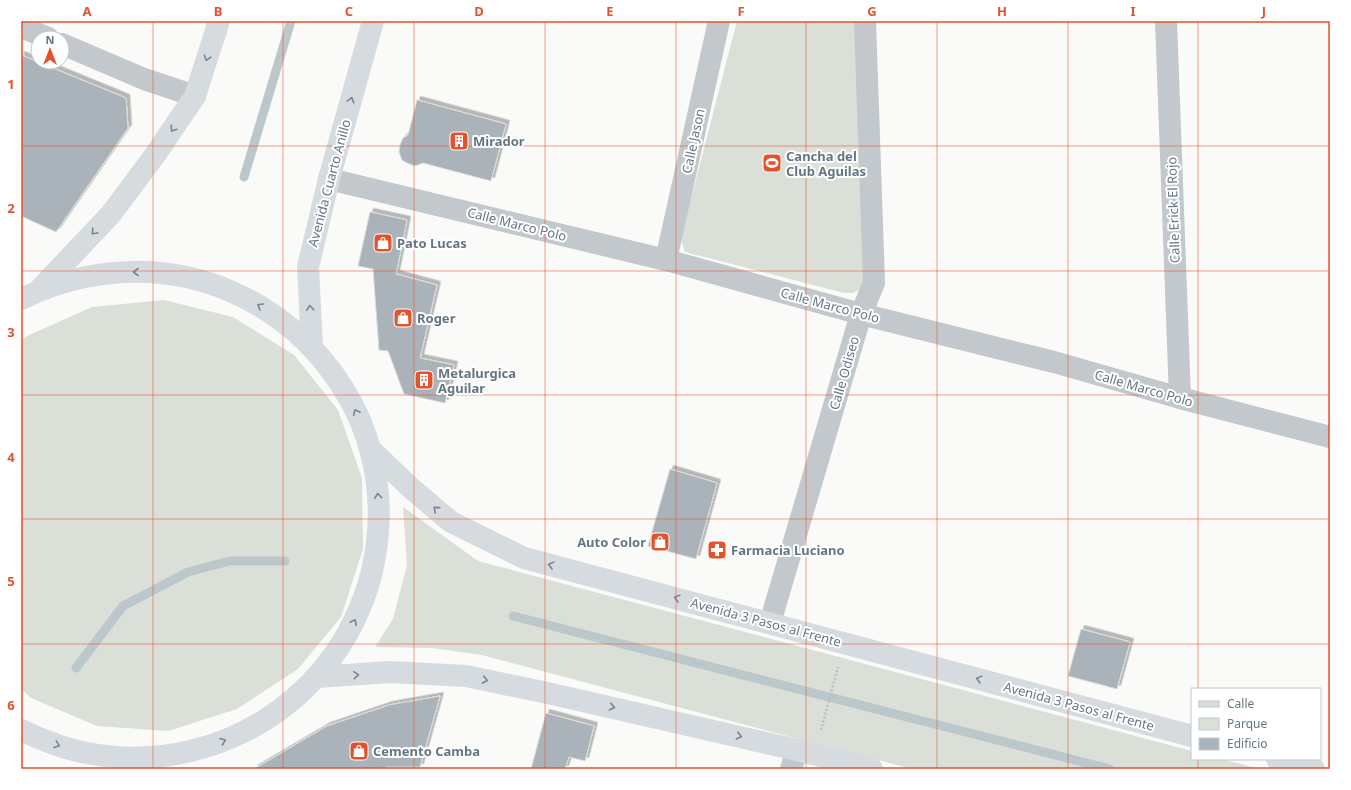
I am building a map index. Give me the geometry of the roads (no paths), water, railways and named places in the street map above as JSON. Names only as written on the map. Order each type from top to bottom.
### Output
[{"type":"main road","points":[[29,295],[111,214],[155,155],[195,96],[219,21]]},
{"type":"main road","name":"Avenida Cuarto Anillo","points":[[312,347],[308,267],[329,179],[373,21]]},
{"type":"main road","points":[[21,730],[40,739],[63,747],[99,755],[136,758],[186,752],[210,746],[234,737],[279,711],[299,695],[317,677],[346,638],[354,622],[366,593],[373,570],[378,539],[379,497],[370,449],[356,412],[347,394],[325,362],[312,347],[278,317],[258,305],[217,286],[173,274],[150,272],[104,273],[59,283],[29,295]]},
{"type":"main road","name":"Avenida 3 Pasos al Frente","points":[[370,449],[412,489],[451,522],[524,558],[1191,736]]},
{"type":"main road","points":[[317,677],[390,672],[466,676],[544,692],[794,759],[872,769]]},
{"type":"main road","points":[[172,769],[186,752]]},
{"type":"main road","points":[[1281,760],[1314,769]]},
{"type":"street","name":"Calle Jason","points":[[666,260],[719,21]]},
{"type":"street","name":"Calle Odiseo","points":[[770,623],[861,314],[874,283],[865,21]]},
{"type":"street","name":"Calle Erick El Rojo","points":[[1166,21],[1180,398]]},
{"type":"street","points":[[70,47],[144,79],[195,96]]},
{"type":"street","name":"Calle Marco Polo","points":[[329,179],[666,260],[861,314],[1054,362],[1180,398],[1330,437]]},
{"type":"waterway","points":[[244,177],[291,21]]},
{"type":"waterway","points":[[76,668],[123,606],[188,572],[230,561],[285,561]]},
{"type":"waterway","points":[[513,616],[1110,769]]},
{"type":"place","name":"Mirador","points":[[459,141]]},
{"type":"place","name":"Cancha del Club Aguilas","points":[[772,163]]},
{"type":"place","name":"Pato Lucas","points":[[383,243]]},
{"type":"place","name":"Roger","points":[[403,318]]},
{"type":"place","name":"Metalurgica Aguilar","points":[[424,380]]},
{"type":"place","name":"Auto Color","points":[[660,542]]},
{"type":"place","name":"Farmacia Luciano","points":[[717,550]]},
{"type":"place","name":"Cemento Camba","points":[[359,751]]}]
